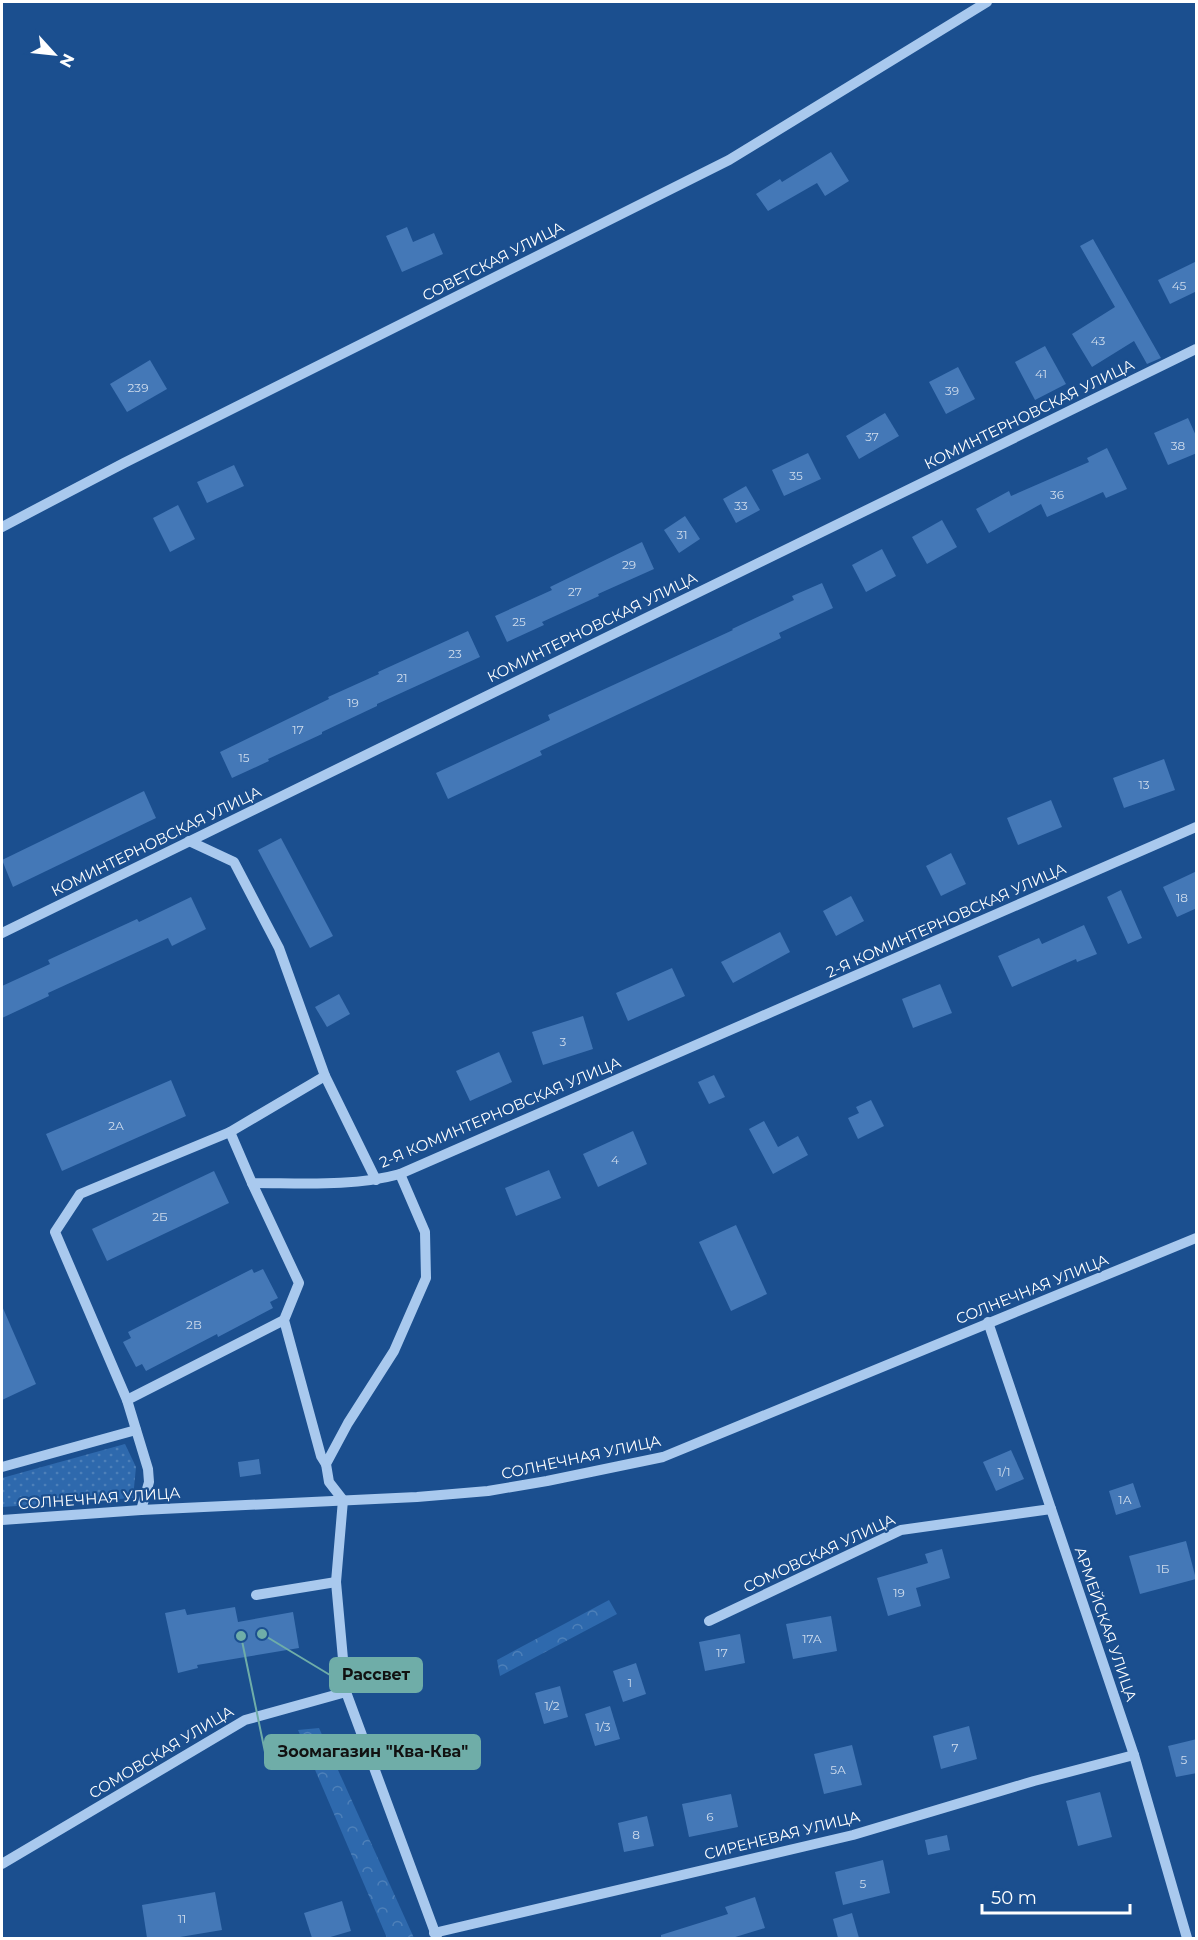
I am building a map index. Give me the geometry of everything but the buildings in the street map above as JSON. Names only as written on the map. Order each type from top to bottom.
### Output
[{"type":"street","name":"СОВЕТСКАЯ УЛИЦА","points":[[2,527],[124,463],[729,160],[987,2]]},
{"type":"street","name":"КОМИНТЕРНОВСКАЯ УЛИЦА","points":[[2,933],[1197,349]]},
{"type":"street","name":"2-Я КОМИНТЕРНОВСКАЯ УЛИЦА","points":[[252,1183],[376,1180],[400,1174],[1197,827]]},
{"type":"street","points":[[189,841],[234,862],[279,948],[325,1076],[376,1180]]},
{"type":"street","points":[[141,1510],[149,1482],[148,1469],[136,1430],[127,1401],[55,1232],[80,1194],[230,1132],[325,1076]]},
{"type":"street","points":[[230,1132],[300,1283],[284,1320],[321,1456],[327,1464],[329,1482],[343,1500],[336,1581],[346,1692],[436,1936]]},
{"type":"street","points":[[327,1464],[348,1423],[394,1351],[426,1278],[425,1232],[400,1174]]},
{"type":"street","name":"СОЛНЕЧНАЯ УЛИЦА","points":[[2,1520],[488,1491],[547,1482],[663,1457],[1197,1238]]},
{"type":"street","points":[[127,1401],[284,1320]]},
{"type":"street","name":"АРМЕЙСКАЯ УЛИЦА","points":[[988,1322],[1134,1755],[1187,1938]]},
{"type":"street","points":[[2,1467],[136,1430]]},
{"type":"street","name":"СОМОВСКАЯ УЛИЦА","points":[[709,1621],[901,1530],[1051,1509]]},
{"type":"street","points":[[256,1595],[336,1581]]},
{"type":"street","name":"СОМОВСКАЯ УЛИЦА","points":[[2,1864],[246,1720],[346,1692]]},
{"type":"street","name":"СИРЕНЕВАЯ УЛИЦА","points":[[436,1936],[853,1835],[1034,1781],[1134,1755]]},
{"type":"green space","points":[[125,1444],[136,1467],[133,1498],[2,1507],[2,1478]]},
{"type":"green space","points":[[609,1600],[617,1614],[500,1676],[497,1660]]},
{"type":"green space","points":[[319,1728],[414,1938],[387,1938],[298,1730]]},
{"type":"place","name":"Рассвет","points":[[262,1634]]},
{"type":"place","name":"Зоомагазин \"Ква-Ква\"","points":[[241,1636]]}]
